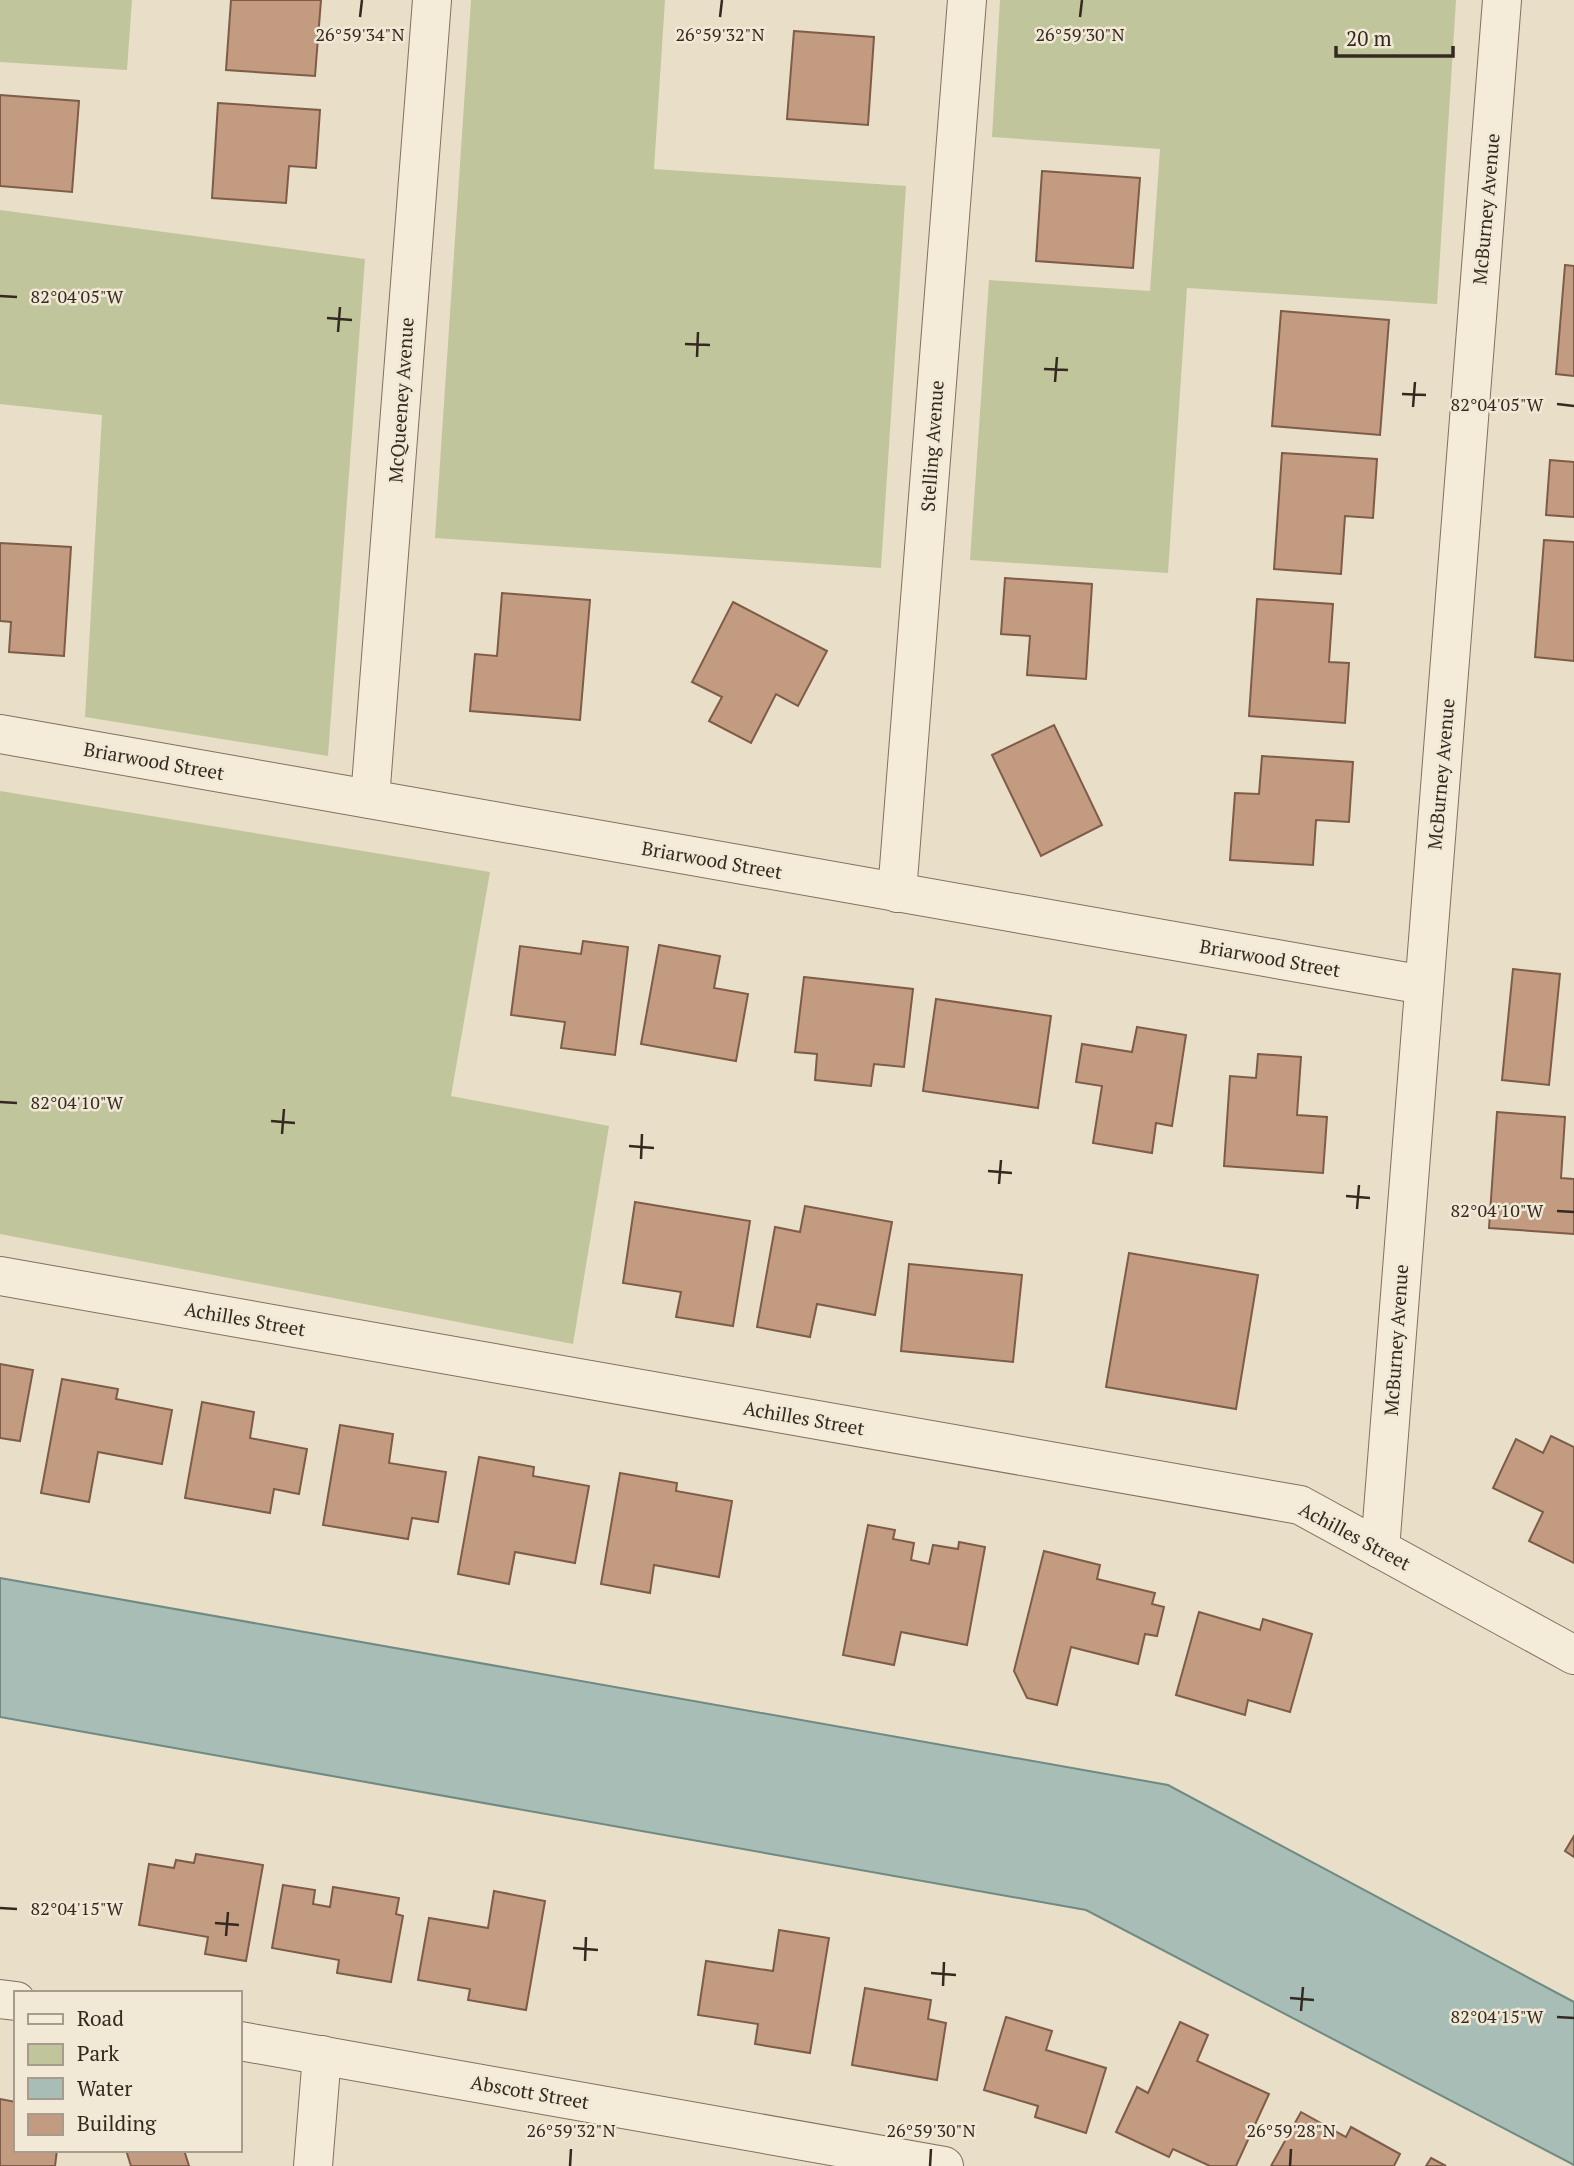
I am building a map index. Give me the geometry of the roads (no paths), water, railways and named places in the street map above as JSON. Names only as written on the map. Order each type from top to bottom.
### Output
[{"type":"street","name":"McQueeney Avenue","points":[[370,799],[432,0]]},
{"type":"street","name":"Stelling Avenue","points":[[897,893],[967,0]]},
{"type":"street","name":"McBurney Avenue","points":[[1380,1549],[1502,0]]},
{"type":"street","name":"Briarwood Street","points":[[0,734],[1424,985]]},
{"type":"street","name":"Achilles Street","points":[[0,1276],[1300,1505],[1574,1655]]},
{"type":"street","name":"Abscott Street","points":[[242,2041],[322,2055],[799,2153],[944,2166]]},
{"type":"street","points":[[313,2166],[322,2055]]},
{"type":"water","points":[[0,1578],[1168,1785],[1574,2002],[1574,2165],[1086,1910],[0,1717]]}]
